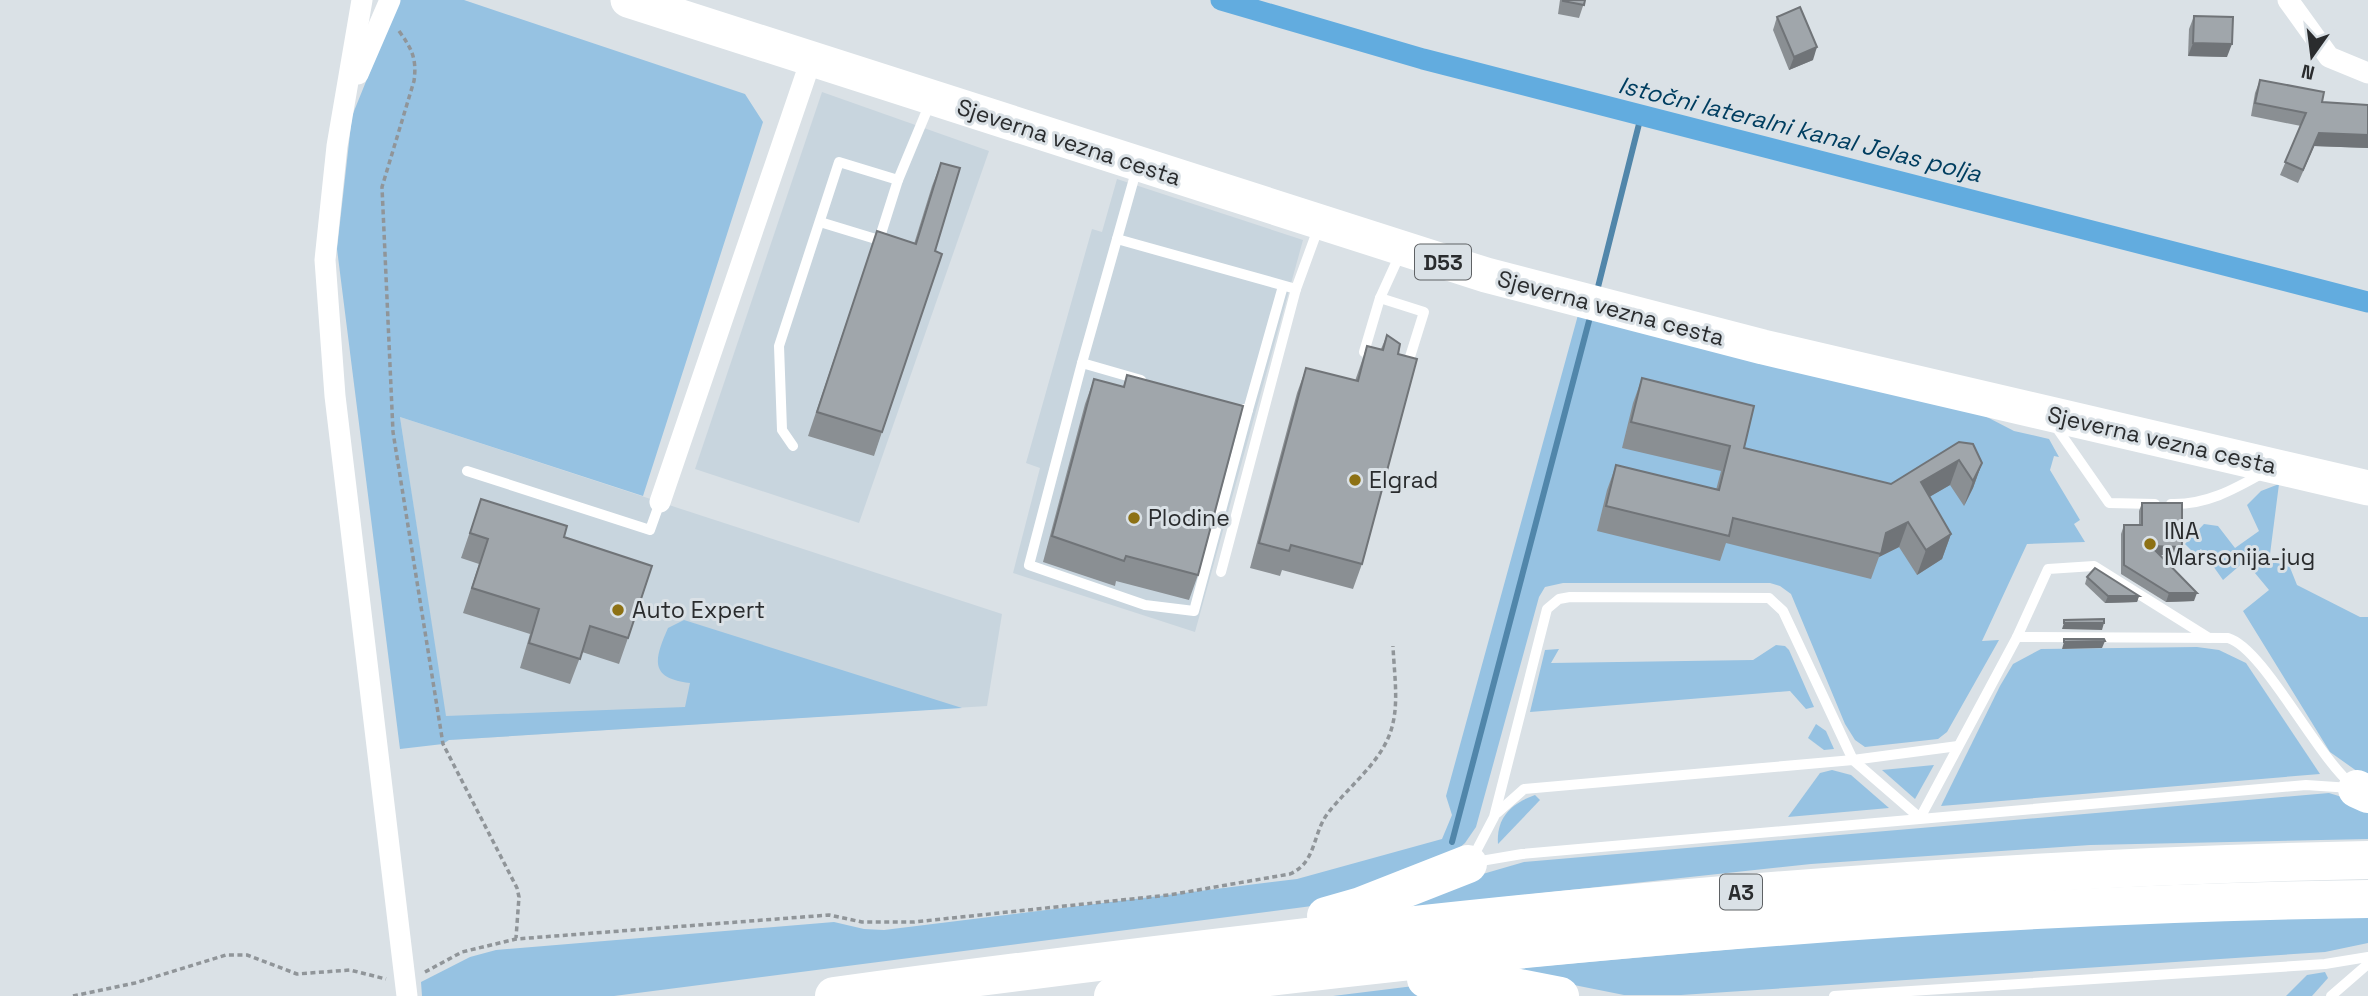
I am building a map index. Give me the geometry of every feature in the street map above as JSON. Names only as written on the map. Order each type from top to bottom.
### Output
[{"type":"highway","name":"A3","points":[[834,996],[1117,958],[1405,924],[1770,889],[2062,871],[2368,860]]},
{"type":"highway","points":[[1117,958],[1130,950],[1169,937],[1333,915],[1468,864]]},
{"type":"highway","name":"A3","points":[[1113,996],[1237,980],[1708,931],[2005,911],[2368,899]]},
{"type":"highway","points":[[1237,980],[1258,987],[1307,989],[1440,979],[1489,982],[1560,996]]},
{"type":"main road","name":"Sjeverna vezna cesta","points":[[628,0],[812,57],[1402,250],[1620,312],[2368,488]]},
{"type":"street","points":[[362,0],[329,202],[325,260],[335,396],[407,996]]},
{"type":"street","points":[[346,102],[390,0]]},
{"type":"street","points":[[2288,0],[2329,57],[2368,73]]},
{"type":"street","points":[[660,502],[812,57]]},
{"type":"lane","points":[[820,222],[879,240],[898,180],[933,98]]},
{"type":"lane","points":[[793,446],[782,430],[779,346],[839,162],[898,180]]},
{"type":"lane","points":[[1138,165],[1029,565],[1145,605],[1194,611],[1283,286]]},
{"type":"lane","points":[[1221,572],[1296,289],[1320,224]]},
{"type":"lane","points":[[1117,239],[1296,289]]},
{"type":"lane","points":[[1364,352],[1380,299],[1402,250]]},
{"type":"lane","points":[[1380,299],[1424,312],[1409,360]]},
{"type":"lane","points":[[1082,363],[1151,383]]},
{"type":"lane","points":[[1228,405],[1248,410]]},
{"type":"lane","points":[[2046,413],[2109,503],[2186,505],[2221,497],[2274,466]]},
{"type":"lane","points":[[467,471],[650,530],[660,502]]},
{"type":"lane","points":[[1920,818],[2017,637],[2048,569],[2094,566],[2209,638]]},
{"type":"lane","points":[[1468,864],[1481,847],[1494,817],[1547,609],[1559,599],[1570,597],[1769,598],[1783,611],[1853,760],[1920,818]]},
{"type":"lane","points":[[2017,637],[2209,638],[2238,641],[2256,657],[2327,760],[2362,791]]},
{"type":"lane","points":[[1494,817],[1502,805],[1524,789],[1853,760],[1958,746]]},
{"type":"lane","points":[[1468,864],[1522,853],[2306,785],[2362,791]]},
{"type":"lane","points":[[1835,996],[2325,964],[2368,957]]},
{"type":"lane","points":[[2331,996],[2368,964]]},
{"type":"path","points":[[399,31],[412,50],[416,64],[414,81],[382,187],[393,432],[443,744],[517,888],[519,897],[516,939]]},
{"type":"path","points":[[412,974],[425,972],[462,952],[516,939],[829,915],[862,922],[904,923],[1169,895],[1290,874],[1306,864],[1327,814],[1376,757],[1392,730],[1395,712],[1393,646]]},
{"type":"path","points":[[74,996],[135,983],[226,955],[247,955],[297,974],[351,970],[387,979]]},
{"type":"shaded area","points":[[399,0],[464,0],[745,94],[763,122],[643,496],[400,417],[446,716],[685,707],[690,683],[667,677],[658,666],[660,649],[668,628],[684,620],[962,708],[449,740],[443,744],[400,749],[337,249],[352,116]]},
{"type":"shaded area","points":[[822,92],[989,151],[859,523],[695,469]]},
{"type":"shaded area","points":[[1117,179],[1303,240],[1195,632],[1013,573],[1040,468],[1026,463],[1092,229],[1102,232]]},
{"type":"shaded area","points":[[1578,315],[1983,415],[2014,431],[2049,439],[2059,457],[2054,456],[2050,470],[2080,520],[2074,524],[2085,542],[2027,544],[1982,641],[1999,640],[1947,732],[1938,739],[1865,747],[1855,740],[1845,724],[1791,594],[1780,586],[1770,583],[1563,583],[1545,587],[1539,597],[1476,827],[1465,843],[1445,860],[1312,906],[614,996],[422,996],[421,982],[470,957],[496,950],[834,922],[864,929],[884,930],[1297,879],[1442,839],[1452,815],[1446,796]]},
{"type":"shaded area","points":[[400,417],[1002,614],[987,706],[449,740]]},
{"type":"shaded area","points":[[2279,484],[2269,562],[2289,565],[2297,585],[2360,617],[2368,617],[2368,779],[2330,752],[2243,611],[2269,590],[2245,561],[2223,580],[2201,549],[2195,554],[2185,544],[2204,524],[2218,526],[2235,548],[2259,531],[2247,505],[2261,491]]},
{"type":"shaded area","points":[[1776,645],[1785,646],[1789,650],[1814,707],[1806,709],[1790,691],[1530,712],[1545,650],[1559,649],[1551,663],[1753,660]]},
{"type":"shaded area","points":[[2197,647],[2219,650],[2246,663],[2320,774],[1941,806],[2013,664],[2041,649]]},
{"type":"shaded area","points":[[1816,724],[1826,731],[1834,749],[1824,750],[1808,738]]},
{"type":"shaded area","points":[[1934,765],[1915,799],[1882,770]]},
{"type":"shaded area","points":[[1832,770],[1851,775],[1889,808],[1788,817],[1820,773]]},
{"type":"shaded area","points":[[2329,793],[2368,805],[2368,839],[2090,845],[1811,864],[1412,907],[1407,896],[1524,862]]},
{"type":"shaded area","points":[[1535,795],[1540,800],[1498,844],[1500,826],[1507,812],[1519,802]]},
{"type":"shaded area","points":[[2368,915],[2368,943],[2325,952],[1681,995],[1624,995],[1514,973],[1511,969],[1984,927]]},
{"type":"shaded area","points":[[2325,972],[2328,978],[2312,996],[2286,996],[2307,975]]},
{"type":"shaded area","points":[[1422,985],[1510,996],[1333,996]]},
{"type":"building","points":[[1563,0],[1585,0],[1584,5]]},
{"type":"building","points":[[1800,7],[1817,47],[1794,57],[1777,17]]},
{"type":"building","points":[[2194,16],[2233,17],[2232,44],[2193,43]]},
{"type":"building","points":[[2260,80],[2324,92],[2322,102],[2368,105],[2368,135],[2319,133],[2303,170],[2285,162],[2306,113],[2255,103]]},
{"type":"building","points":[[941,163],[960,168],[935,251],[942,254],[882,432],[817,412],[877,231],[916,244]]},
{"type":"building","points":[[1387,335],[1400,344],[1398,354],[1417,359],[1362,564],[1291,545],[1289,551],[1259,543],[1306,368],[1358,381],[1367,346],[1383,350]]},
{"type":"building","name":"Plodine","points":[[1127,375],[1243,406],[1198,575],[1126,556],[1124,561],[1052,536],[1094,379],[1124,387]]},
{"type":"building","points":[[1642,378],[1754,406],[1744,448],[1891,484],[1959,442],[1973,444],[1982,463],[1973,481],[1959,460],[1921,482],[1951,534],[1926,550],[1908,522],[1886,533],[1881,554],[1733,518],[1729,536],[1606,506],[1616,465],[1719,490],[1730,446],[1631,422]]},
{"type":"building","points":[[481,499],[567,526],[564,537],[652,566],[628,638],[590,626],[580,659],[529,643],[539,609],[472,588],[488,539],[470,533]]},
{"type":"building","points":[[2142,503],[2182,503],[2182,547],[2151,546],[2197,593],[2169,593],[2124,565],[2124,525],[2142,525]]},
{"type":"building","points":[[2095,568],[2139,596],[2108,596],[2087,577]]},
{"type":"building","points":[[2104,619],[2104,623],[2064,623],[2064,620]]},
{"type":"building","points":[[2064,639],[2104,639],[2105,641],[2064,642]]},
{"type":"waterway","name":"Istočni lateralni kanal Jelas polja","points":[[1221,0],[1423,59],[2368,302]]},
{"type":"waterway","points":[[1598,287],[1641,116]]},
{"type":"waterway","points":[[1452,842],[1589,321]]},
{"type":"place","name":"Elgrad","points":[[1355,480]]},
{"type":"place","name":"Plodine","points":[[1134,518]]},
{"type":"place","name":"INA Marsonija-jug","points":[[2150,544]]},
{"type":"place","name":"Auto Expert","points":[[618,610]]}]
